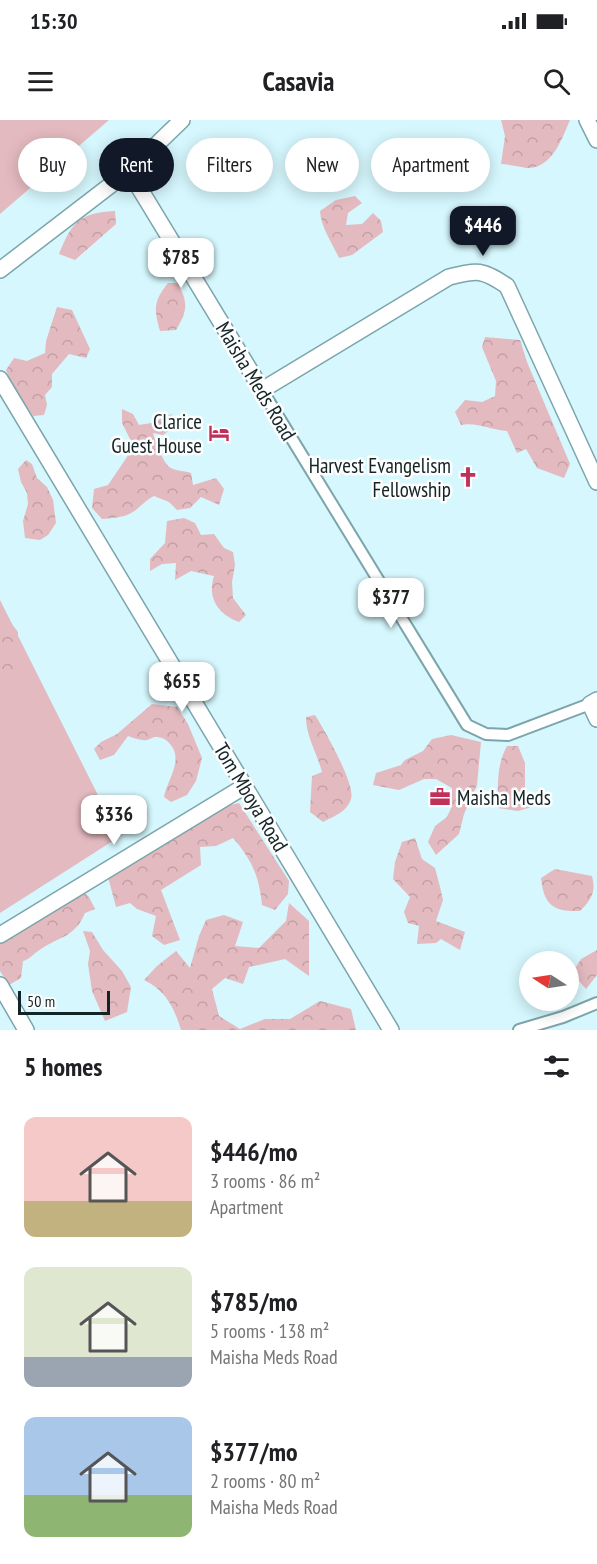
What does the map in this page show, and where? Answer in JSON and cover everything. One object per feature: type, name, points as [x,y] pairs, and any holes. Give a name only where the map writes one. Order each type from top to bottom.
[{"type":"street","points":[[163,138],[182,120]]},
{"type":"street","points":[[587,120],[597,140]]},
{"type":"street","points":[[0,270],[102,192]]},
{"type":"street","name":"Maisha Meds Road","points":[[142,192],[467,725],[486,734],[508,735],[594,702]]},
{"type":"street","points":[[262,390],[449,277],[471,272],[489,274],[507,286],[597,482]]},
{"type":"street","name":"Tom Mboya Road","points":[[0,379],[392,1030]]},
{"type":"street","points":[[594,702],[597,719]]},
{"type":"street","points":[[0,935],[245,786]]},
{"type":"street","points":[[0,985],[26,1030]]},
{"type":"street","points":[[519,1030],[563,1017],[597,1003]]},
{"type":"green space","points":[[0,120],[109,120],[87,139],[18,138],[18,192],[26,192],[0,214]]},
{"type":"green space","points":[[501,120],[570,120],[556,150],[544,163],[529,168],[501,164],[505,136]]},
{"type":"green space","points":[[355,196],[362,203],[348,213],[346,225],[362,224],[373,213],[381,221],[383,232],[352,255],[339,258],[325,229],[320,211],[336,200]]},
{"type":"green space","points":[[115,211],[116,224],[75,260],[59,254],[68,234],[78,221],[93,214]]},
{"type":"green space","points":[[168,283],[178,283],[184,296],[185,312],[176,330],[160,331],[156,306]]},
{"type":"green space","points":[[57,307],[72,310],[90,349],[86,358],[69,354],[52,374],[52,387],[45,395],[47,405],[44,415],[33,416],[14,389],[6,370],[14,358],[27,361],[45,353],[46,341]]},
{"type":"green space","points":[[485,337],[520,340],[570,464],[564,478],[537,468],[526,449],[517,453],[507,431],[461,425],[455,412],[465,400],[482,402],[495,396],[496,381],[482,347]]},
{"type":"green space","points":[[122,409],[133,414],[139,425],[151,423],[172,414],[175,426],[163,435],[153,433],[163,458],[171,468],[191,473],[193,485],[216,478],[224,489],[219,505],[201,497],[190,508],[177,510],[169,502],[154,496],[128,515],[102,519],[92,508],[94,489],[108,485],[127,457],[132,443],[122,423]]},
{"type":"green space","points":[[26,460],[32,464],[37,478],[47,487],[53,500],[56,523],[48,535],[40,540],[25,538],[23,521],[28,504],[27,493],[18,469]]},
{"type":"green space","points":[[184,518],[195,523],[201,535],[214,534],[224,548],[233,552],[235,565],[232,582],[233,598],[246,615],[239,622],[225,615],[216,604],[212,591],[214,576],[191,571],[175,580],[176,563],[162,564],[150,571],[150,559],[165,543],[167,521]]},
{"type":"green space","points":[[0,600],[119,837],[0,913]]},
{"type":"green space","points":[[11,623],[18,632],[15,668],[8,680],[0,670],[0,625]]},
{"type":"green space","points":[[152,704],[177,707],[188,724],[202,758],[196,781],[187,795],[171,802],[164,797],[174,770],[175,756],[174,749],[166,740],[153,737],[142,740],[128,736],[114,755],[100,760],[94,749],[101,742],[117,734]]},
{"type":"green space","points":[[315,715],[338,757],[351,792],[351,799],[346,807],[323,822],[310,812],[312,776],[322,772],[306,724],[306,717]]},
{"type":"green space","points":[[451,735],[481,742],[477,785],[464,814],[459,834],[436,855],[428,842],[435,826],[447,817],[452,806],[452,788],[436,779],[424,779],[399,790],[373,785],[376,773],[401,765],[405,760],[423,751],[432,739]]},
{"type":"green space","points":[[507,746],[518,746],[525,763],[525,787],[532,807],[518,811],[498,808],[499,769]]},
{"type":"green space","points":[[239,803],[289,881],[288,894],[275,910],[262,905],[259,885],[253,869],[233,838],[216,846],[200,847],[201,865],[161,890],[180,940],[164,945],[152,936],[156,916],[137,909],[130,903],[116,907],[108,877],[219,808]]},
{"type":"green space","points":[[415,838],[422,859],[435,868],[440,887],[443,900],[436,921],[465,932],[460,950],[441,939],[436,943],[417,944],[419,926],[408,923],[404,912],[410,897],[393,879],[395,862],[402,842]]},
{"type":"green space","points":[[555,869],[592,876],[594,887],[592,895],[580,911],[563,910],[548,901],[541,878]]},
{"type":"green space","points":[[82,890],[89,897],[95,909],[85,913],[71,932],[23,961],[21,978],[9,985],[0,971],[0,940]]},
{"type":"green space","points":[[289,903],[309,921],[309,976],[285,959],[249,967],[243,984],[225,978],[212,989],[219,1016],[240,1029],[265,1019],[290,1019],[320,1001],[351,1009],[356,1030],[181,1030],[168,1000],[152,984],[144,980],[176,951],[190,968],[206,920],[224,915],[243,922],[235,946],[259,948],[286,921]]},
{"type":"green space","points":[[83,931],[92,932],[103,950],[122,971],[131,987],[127,1012],[105,1021],[92,991],[88,964],[90,951]]},
{"type":"green space","points":[[597,950],[597,975],[586,989],[579,981],[581,959]]},
{"type":"place","name":"Clarice Guest House","points":[[219,433]]},
{"type":"place","name":"Harvest Evangelism Fellowship","points":[[468,477]]},
{"type":"place","name":"Maisha Meds","points":[[440,797]]}]
